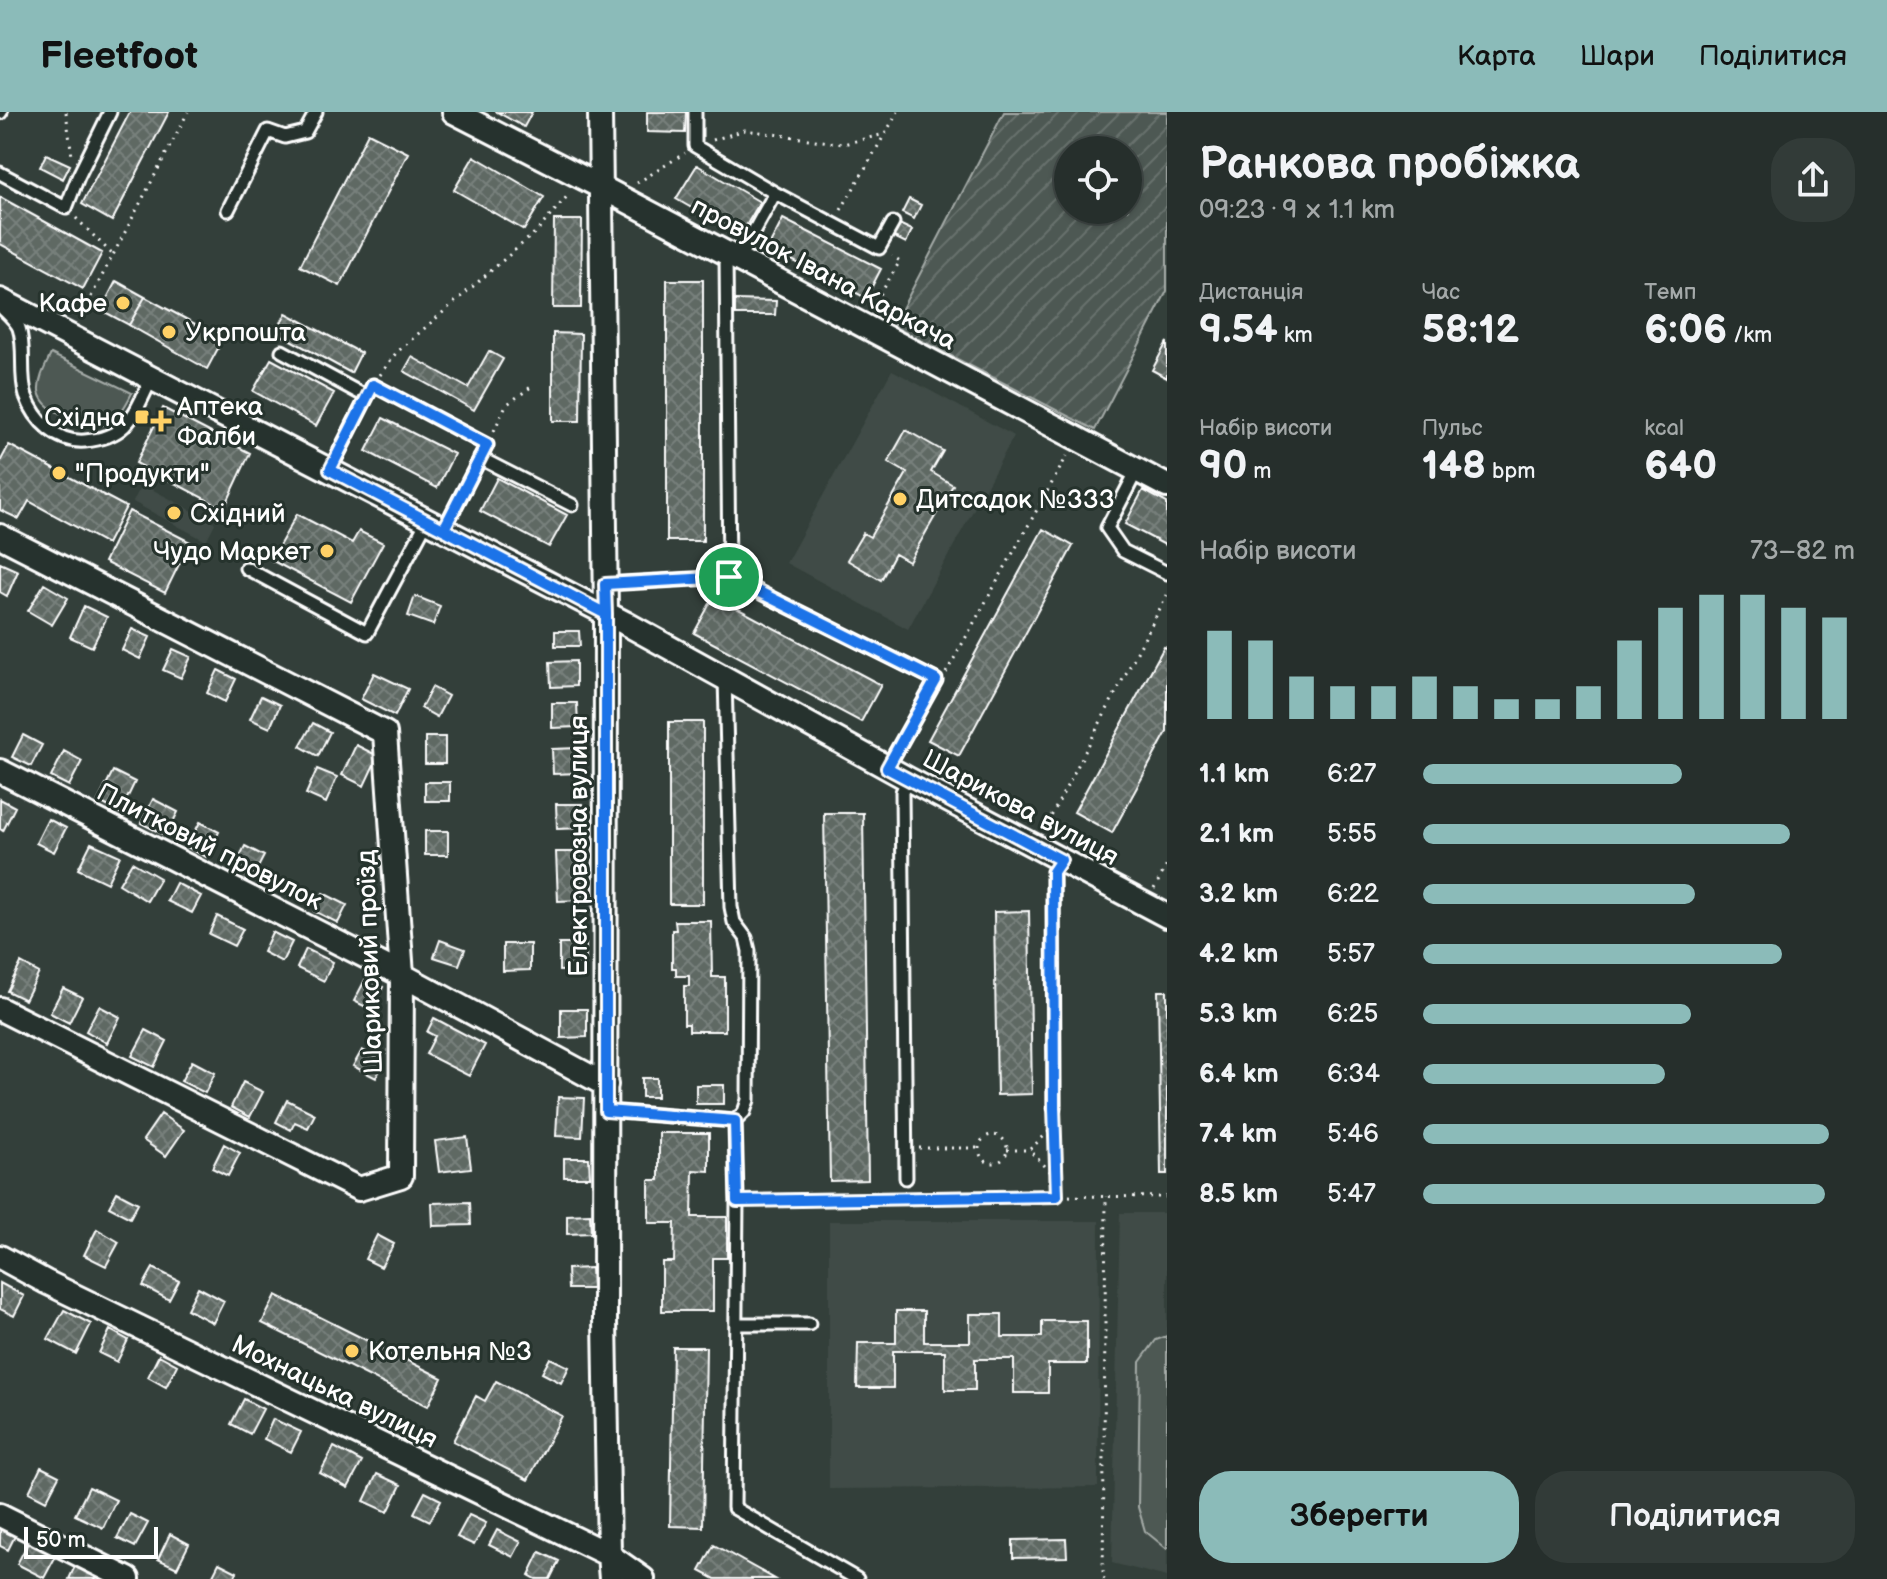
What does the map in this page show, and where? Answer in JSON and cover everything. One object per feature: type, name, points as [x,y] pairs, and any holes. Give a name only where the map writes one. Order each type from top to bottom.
[{"type":"street","name":"Електровозна вулиця","points":[[600,112],[606,614],[605,1320],[611,1579]]},
{"type":"street","name":"провулок Івана Каркача","points":[[466,115],[1167,486]]},
{"type":"street","name":"Шарикова вулиця","points":[[0,300],[606,614],[887,768],[1167,916]]},
{"type":"street","name":"Шариковий проїзд","points":[[0,536],[385,733],[402,975],[401,1176],[359,1189],[0,1009]]},
{"type":"street","name":"Плитковий провулок","points":[[0,771],[402,975],[606,1085]]},
{"type":"street","name":"Мохнацька вулиця","points":[[0,1257],[609,1555],[643,1579]]},
{"type":"street","points":[[0,1515],[128,1579]]},
{"type":"lane","points":[[0,173],[66,208],[110,112]]},
{"type":"lane","points":[[228,210],[268,131],[285,137],[305,132],[316,112]]},
{"type":"lane","points":[[695,112],[695,146],[775,193],[879,248],[893,223]]},
{"type":"lane","points":[[729,577],[732,257],[775,193]]},
{"type":"lane","points":[[0,306],[18,324],[26,395],[44,425],[58,437],[80,441],[102,439],[125,427],[137,412],[152,378]]},
{"type":"lane","points":[[282,351],[367,397]]},
{"type":"lane","points":[[246,568],[367,633],[487,445],[373,385],[330,470]]},
{"type":"lane","points":[[480,458],[572,505]]},
{"type":"lane","points":[[1137,470],[1107,528],[1123,551],[1167,573]]},
{"type":"lane","points":[[605,584],[729,577],[936,680],[887,768]]},
{"type":"lane","points":[[725,678],[731,907],[734,922],[746,938],[749,951],[748,1100],[744,1112],[735,1121],[737,1324],[734,1508],[857,1579]]},
{"type":"lane","points":[[906,1178],[902,792],[908,779]]},
{"type":"lane","points":[[1054,1107],[1053,872],[1061,860]]},
{"type":"lane","points":[[606,1111],[735,1121]]},
{"type":"lane","points":[[737,1324],[809,1324]]},
{"type":"path","points":[[71,336],[188,112]]},
{"type":"path","points":[[833,224],[898,112]]},
{"type":"path","points":[[373,385],[396,353],[538,230],[600,187],[695,146],[745,130],[843,144],[885,134]]},
{"type":"path","points":[[862,326],[900,261],[879,248]]},
{"type":"path","points":[[487,445],[506,405],[531,387]]},
{"type":"path","points":[[943,680],[1076,438]]},
{"type":"path","points":[[1040,837],[1167,595]]},
{"type":"path","points":[[1151,896],[1167,865]]},
{"type":"path","points":[[1054,1107],[1057,1196]]},
{"type":"path","points":[[1007,1150],[1029,1150],[1055,1126]]},
{"type":"path","points":[[991,1135],[1003,1140],[1007,1150],[1004,1157],[993,1163],[984,1160],[979,1148],[983,1140],[991,1135]]},
{"type":"path","points":[[906,1148],[979,1148]]},
{"type":"path","points":[[1029,1150],[1056,1177]]},
{"type":"path","points":[[1105,1579],[1106,1196]]},
{"type":"path","points":[[737,1201],[1167,1197]]},
{"type":"shaded area","points":[[1004,112],[1167,112],[1167,291],[1095,430],[893,326]]},
{"type":"shaded area","points":[[51,354],[132,393],[113,420],[103,425],[91,425],[60,413],[44,402],[39,386]]},
{"type":"shaded area","name":"Дитсадок №333","points":[[892,370],[1014,436],[908,629],[786,563]]},
{"type":"shaded area","name":"Східний","points":[[142,484],[215,523],[206,541],[133,502]]},
{"type":"shaded area","points":[[1120,1213],[1167,1213],[1167,1577],[1112,1563]]},
{"type":"shaded area","points":[[829,1221],[1099,1221],[1098,1487],[829,1489]]},
{"type":"shaded area","points":[[1167,1336],[1167,1549],[1145,1531],[1138,1507],[1140,1362],[1156,1340]]},
{"type":"building","points":[[130,112],[169,112],[112,221],[82,204]]},
{"type":"building","points":[[497,112],[532,112],[524,127]]},
{"type":"building","points":[[647,112],[686,112],[685,133],[647,132]]},
{"type":"building","points":[[368,133],[408,153],[340,286],[300,266]]},
{"type":"building","points":[[46,154],[70,165],[63,179],[40,167]]},
{"type":"building","points":[[474,156],[544,197],[524,230],[454,190]]},
{"type":"building","points":[[697,165],[760,202],[740,236],[676,199]]},
{"type":"building","points":[[0,197],[102,253],[83,289],[0,244]]},
{"type":"building","points":[[909,199],[921,205],[914,219],[902,213]]},
{"type":"building","points":[[783,219],[881,269],[866,298],[768,248]]},
{"type":"building","points":[[554,220],[582,220],[581,308],[553,308]]},
{"type":"building","points":[[899,224],[912,230],[906,243],[892,236]]},
{"type":"building","points":[[667,280],[703,280],[703,541],[667,541]]},
{"type":"building","name":"Кафе","points":[[116,281],[145,297],[129,325],[101,310]]},
{"type":"building","points":[[145,297],[223,339],[207,369],[129,325]]},
{"type":"building","points":[[735,300],[776,301],[775,315],[735,315]]},
{"type":"building","points":[[286,313],[361,353],[351,373],[276,332]]},
{"type":"building","points":[[553,333],[581,334],[580,421],[553,421]]},
{"type":"building","points":[[1167,342],[1167,378],[1152,370]]},
{"type":"building","points":[[489,351],[503,359],[474,410],[404,371],[412,357],[468,388]]},
{"type":"building","points":[[271,359],[334,393],[316,426],[253,391]]},
{"type":"building","points":[[163,408],[250,453],[224,509],[136,463]]},
{"type":"building","points":[[383,418],[454,454],[437,488],[366,451]]},
{"type":"building","points":[[906,430],[943,451],[931,472],[953,485],[909,562],[895,554],[881,580],[847,560],[863,533],[870,537],[907,473],[888,462]]},
{"type":"building","points":[[9,445],[126,507],[107,544],[29,501],[19,519],[0,510],[0,462]]},
{"type":"building","points":[[497,478],[567,515],[549,547],[480,511]]},
{"type":"building","points":[[1143,490],[1167,503],[1167,546],[1125,524]]},
{"type":"building","points":[[129,511],[190,542],[165,593],[104,562]]},
{"type":"building","name":"Чудо Маркет","points":[[297,514],[352,543],[359,531],[383,543],[351,602],[271,560]]},
{"type":"building","points":[[1043,529],[1073,546],[959,756],[928,740]]},
{"type":"building","points":[[0,563],[18,571],[7,596],[0,592]]},
{"type":"building","points":[[44,584],[68,598],[52,625],[28,611]]},
{"type":"building","points":[[415,596],[440,606],[433,625],[408,616]]},
{"type":"building","points":[[714,596],[881,685],[861,722],[694,633]]},
{"type":"building","points":[[84,606],[107,617],[92,647],[70,637]]},
{"type":"building","points":[[132,629],[150,637],[140,659],[122,650]]},
{"type":"building","points":[[555,631],[579,631],[580,646],[555,646]]},
{"type":"building","points":[[1164,647],[1167,648],[1167,732],[1112,833],[1074,812]]},
{"type":"building","points":[[173,649],[191,657],[181,678],[163,670]]},
{"type":"building","points":[[576,661],[576,686],[551,687],[550,662]]},
{"type":"building","points":[[218,670],[236,679],[225,702],[207,693]]},
{"type":"building","points":[[374,673],[408,689],[395,716],[361,699]]},
{"type":"building","points":[[432,687],[448,696],[437,717],[421,708]]},
{"type":"building","points":[[261,696],[280,705],[270,728],[250,719]]},
{"type":"building","points":[[552,703],[577,703],[578,727],[552,728]]},
{"type":"building","points":[[669,722],[703,722],[703,904],[669,904]]},
{"type":"building","points":[[313,723],[330,732],[318,756],[300,746]]},
{"type":"building","points":[[23,735],[42,745],[31,766],[12,757]]},
{"type":"building","points":[[425,737],[445,737],[445,764],[425,764]]},
{"type":"building","points":[[356,745],[378,756],[364,786],[342,775]]},
{"type":"building","points":[[578,748],[579,773],[553,774],[552,749]]},
{"type":"building","points":[[64,751],[82,761],[69,786],[51,777]]},
{"type":"building","points":[[317,769],[337,777],[326,803],[306,794]]},
{"type":"building","points":[[113,771],[135,782],[120,813],[98,801]]},
{"type":"building","points":[[425,782],[450,782],[450,801],[425,801]]},
{"type":"building","points":[[0,799],[15,807],[3,831],[0,829]]},
{"type":"building","points":[[153,799],[178,812],[166,836],[141,823]]},
{"type":"building","points":[[556,804],[582,804],[583,828],[557,829]]},
{"type":"building","points":[[824,813],[863,813],[868,1180],[830,1181]]},
{"type":"building","points":[[48,819],[66,828],[54,852],[36,843]]},
{"type":"building","points":[[200,822],[219,832],[206,857],[187,847]]},
{"type":"building","points":[[425,831],[448,831],[448,855],[425,855]]},
{"type":"building","points":[[91,843],[120,856],[107,883],[78,869]]},
{"type":"building","points":[[245,846],[264,856],[252,879],[233,870]]},
{"type":"building","points":[[556,852],[580,852],[582,900],[558,901]]},
{"type":"building","points":[[132,862],[160,878],[147,901],[119,884]]},
{"type":"building","points":[[176,883],[201,896],[192,913],[167,901]]},
{"type":"building","points":[[323,893],[347,905],[338,923],[314,911]]},
{"type":"building","points":[[1029,911],[1032,1094],[997,1095],[994,912]]},
{"type":"building","points":[[217,916],[243,929],[234,946],[209,934]]},
{"type":"building","points":[[675,921],[711,921],[712,977],[725,977],[725,1031],[689,1031],[689,1024],[684,1024],[684,986],[689,986],[689,976],[676,976],[676,968],[672,968],[672,930],[676,930]]},
{"type":"building","points":[[272,932],[292,942],[282,962],[263,952]]},
{"type":"building","points":[[440,940],[465,949],[459,965],[434,957]]},
{"type":"building","points":[[503,944],[530,944],[530,970],[503,971]]},
{"type":"building","points":[[559,944],[586,944],[586,970],[559,971]]},
{"type":"building","points":[[306,949],[333,962],[324,981],[297,968]]},
{"type":"building","points":[[21,963],[39,973],[25,1000],[7,991]]},
{"type":"building","points":[[366,978],[383,987],[372,1010],[354,1001]]},
{"type":"building","points":[[63,988],[82,997],[69,1023],[50,1013]]},
{"type":"building","points":[[1158,991],[1167,991],[1167,1174],[1161,1174]]},
{"type":"building","points":[[99,1006],[120,1017],[107,1043],[86,1031]]},
{"type":"building","points":[[561,1009],[587,1009],[587,1037],[561,1038]]},
{"type":"building","points":[[434,1018],[485,1045],[469,1076],[426,1054],[435,1036],[427,1032]]},
{"type":"building","points":[[146,1030],[167,1041],[154,1067],[132,1056]]},
{"type":"building","points":[[362,1050],[384,1062],[376,1078],[353,1066]]},
{"type":"building","points":[[192,1061],[215,1073],[205,1093],[181,1081]]},
{"type":"building","points":[[642,1078],[657,1078],[657,1097],[642,1097]]},
{"type":"building","points":[[243,1082],[263,1092],[250,1117],[231,1107]]},
{"type":"building","points":[[696,1085],[724,1085],[724,1104],[696,1104]]},
{"type":"building","points":[[558,1097],[584,1098],[582,1137],[556,1136]]},
{"type":"building","points":[[287,1100],[315,1114],[308,1128],[295,1122],[291,1130],[276,1122]]},
{"type":"building","points":[[161,1114],[184,1130],[166,1156],[143,1140]]},
{"type":"building","points":[[659,1133],[709,1133],[709,1171],[693,1170],[692,1217],[727,1217],[727,1258],[713,1258],[713,1311],[662,1311],[662,1262],[674,1262],[675,1223],[649,1223],[649,1180],[659,1180]]},
{"type":"building","points":[[467,1137],[471,1168],[439,1172],[435,1141]]},
{"type":"building","points":[[224,1144],[240,1153],[228,1176],[212,1168]]},
{"type":"building","points":[[564,1158],[589,1158],[590,1177],[564,1177]]},
{"type":"building","points":[[117,1192],[138,1203],[130,1218],[109,1207]]},
{"type":"building","points":[[470,1202],[471,1225],[433,1226],[432,1203]]},
{"type":"building","points":[[590,1214],[591,1233],[567,1234],[567,1215]]},
{"type":"building","points":[[97,1229],[119,1242],[106,1266],[84,1255]]},
{"type":"building","points":[[377,1235],[394,1244],[381,1267],[365,1259]]},
{"type":"building","points":[[153,1268],[179,1281],[169,1300],[143,1286]]},
{"type":"building","points":[[591,1268],[592,1289],[568,1289],[567,1269]]},
{"type":"building","points":[[0,1283],[24,1296],[14,1316],[0,1309]]},
{"type":"building","points":[[198,1287],[224,1301],[213,1323],[187,1309]]},
{"type":"building","name":"Котельня №3","points":[[276,1295],[442,1378],[428,1406],[262,1323]]},
{"type":"building","points":[[64,1310],[91,1324],[76,1354],[48,1339]]},
{"type":"building","points":[[896,1311],[924,1311],[924,1342],[970,1342],[970,1314],[1002,1314],[1002,1337],[1042,1337],[1042,1321],[1087,1321],[1087,1364],[1048,1364],[1048,1393],[1014,1393],[1014,1359],[975,1359],[975,1390],[945,1390],[945,1351],[893,1351],[893,1388],[857,1388],[858,1343],[896,1343]]},
{"type":"building","points":[[110,1330],[128,1340],[117,1362],[99,1353]]},
{"type":"building","points":[[673,1347],[706,1347],[703,1527],[670,1526]]},
{"type":"building","points":[[159,1355],[177,1365],[166,1387],[148,1377]]},
{"type":"building","points":[[550,1358],[569,1367],[561,1383],[542,1373]]},
{"type":"building","points":[[496,1381],[562,1416],[528,1480],[453,1441],[476,1396],[485,1401]]},
{"type":"building","points":[[244,1399],[263,1409],[250,1434],[231,1424]]},
{"type":"building","points":[[273,1419],[301,1432],[291,1452],[264,1439]]},
{"type":"building","points":[[334,1447],[362,1462],[348,1488],[320,1473]]},
{"type":"building","points":[[41,1467],[59,1476],[46,1501],[29,1492]]},
{"type":"building","points":[[377,1474],[401,1485],[388,1512],[364,1501]]},
{"type":"building","points":[[89,1487],[116,1500],[103,1528],[75,1515]]},
{"type":"building","points":[[425,1492],[441,1500],[430,1521],[414,1513]]},
{"type":"building","points":[[130,1514],[148,1523],[135,1547],[117,1538]]},
{"type":"building","points":[[469,1515],[486,1523],[474,1545],[457,1537]]},
{"type":"building","points":[[0,1527],[18,1530],[8,1550],[0,1546]]},
{"type":"building","points":[[497,1530],[521,1542],[513,1557],[489,1545]]},
{"type":"building","points":[[170,1534],[189,1544],[177,1568],[158,1559]]},
{"type":"building","points":[[30,1539],[57,1554],[44,1578],[17,1564]]},
{"type":"building","points":[[1066,1539],[1067,1557],[1013,1558],[1013,1540]]},
{"type":"building","points":[[714,1545],[775,1579],[715,1579],[700,1571]]},
{"type":"building","points":[[540,1552],[559,1561],[550,1579],[536,1579],[529,1575]]},
{"type":"building","points":[[219,1563],[237,1572],[234,1579],[211,1579]]},
{"type":"building","points":[[76,1564],[106,1579],[69,1579]]},
{"type":"place","name":"Кафе","points":[[123,303]]},
{"type":"place","name":"Укрпошта","points":[[169,332]]},
{"type":"place","name":"Східна","points":[[142,417]]},
{"type":"place","name":"Аптека Фалби","points":[[161,421]]},
{"type":"place","name":"\"Продукти\"","points":[[59,473]]},
{"type":"place","name":"Дитсадок №333","points":[[900,499]]},
{"type":"place","name":"Східний","points":[[174,513]]},
{"type":"place","name":"Чудо Маркет","points":[[327,551]]},
{"type":"place","name":"Котельня №3","points":[[352,1351]]},
{"type":"route","points":[[729,577],[605,584],[606,614],[444,529],[330,470],[373,385],[487,445],[444,529],[525,572],[606,614],[606,1111],[735,1121],[737,1201],[1057,1196],[1053,872],[1061,860],[887,768],[936,680],[729,577]]}]
